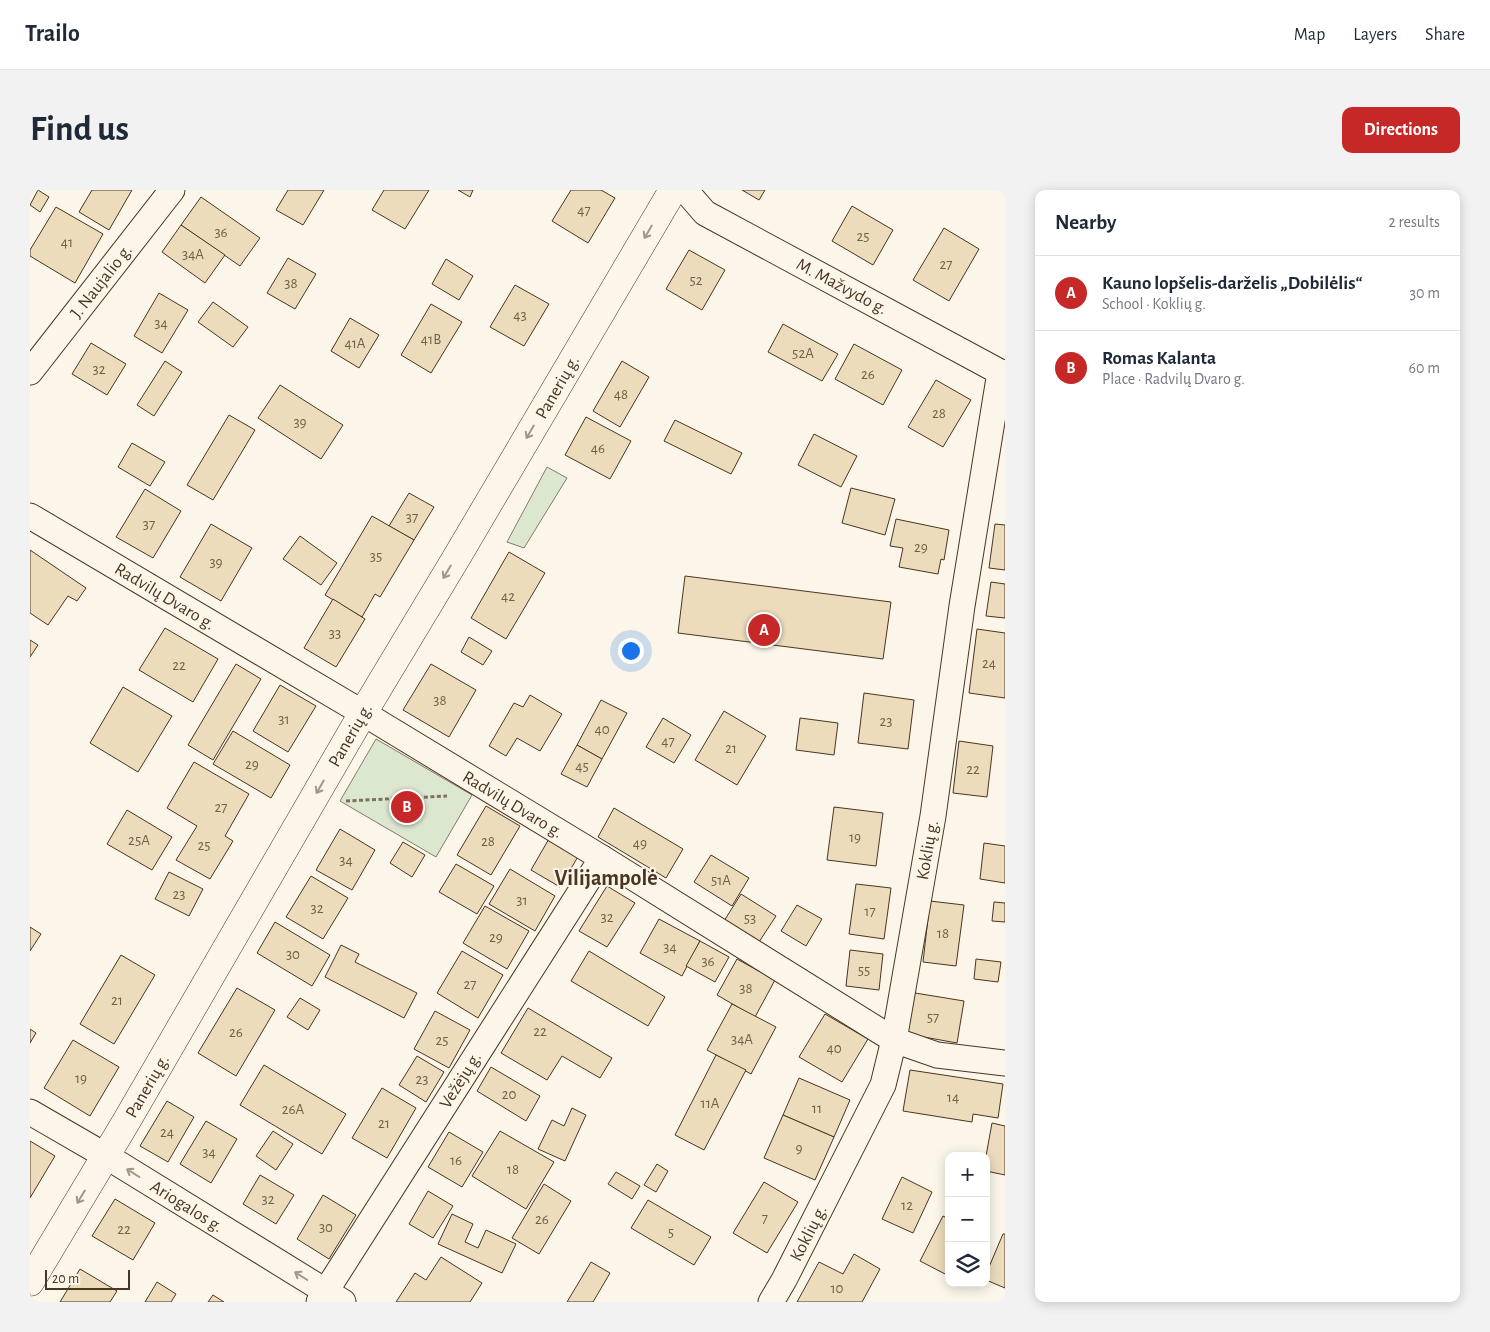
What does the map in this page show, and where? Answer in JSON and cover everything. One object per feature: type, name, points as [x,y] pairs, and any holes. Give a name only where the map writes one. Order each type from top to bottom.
[{"type":"street","name":"J. Naujalio g.","points":[[30,372],[172,190]]},
{"type":"street","name":"Panerių g.","points":[[30,1282],[106,1156],[310,804],[673,190]]},
{"type":"street","name":"M. Mažvydo g.","points":[[685,190],[706,213],[1002,372]]},
{"type":"street","name":"Koklių g.","points":[[771,1302],[883,1085],[894,1040],[933,816],[962,606],[1002,372]]},
{"type":"street","name":"Radvilų Dvaro g.","points":[[30,516],[602,858],[894,1040],[936,1055],[1005,1063]]},
{"type":"street","name":"Vežėjų g.","points":[[329,1298],[602,858]]},
{"type":"street","name":"Ariogalos g.","points":[[30,1112],[106,1156],[329,1298]]},
{"type":"path","points":[[310,804],[495,794]]},
{"type":"green space","points":[[547,467],[567,478],[524,548],[507,542]]},
{"type":"green space","points":[[376,739],[472,795],[436,857],[340,801]]},
{"type":"building","points":[[38,190],[49,197],[40,212],[30,205]]},
{"type":"building","points":[[92,190],[132,190],[109,230],[79,212]]},
{"type":"building","points":[[288,190],[324,190],[303,225],[276,210]]},
{"type":"building","points":[[384,190],[429,190],[405,229],[372,210]]},
{"type":"building","points":[[458,190],[473,190],[470,197]]},
{"type":"building","points":[[571,190],[601,190],[615,198],[588,243],[552,221]]},
{"type":"building","points":[[742,190],[765,190],[759,200]]},
{"type":"building","points":[[201,197],[260,238],[240,266],[181,225]]},
{"type":"building","points":[[852,206],[893,230],[873,265],[832,241]]},
{"type":"building","points":[[56,207],[103,234],[75,283],[30,256],[30,250]]},
{"type":"building","points":[[181,225],[225,255],[205,283],[162,252]]},
{"type":"building","points":[[944,228],[979,249],[949,301],[913,280]]},
{"type":"building","points":[[689,250],[725,270],[702,310],[666,289]]},
{"type":"building","points":[[288,258],[316,274],[295,309],[267,293]]},
{"type":"building","points":[[446,259],[473,276],[459,300],[432,284]]},
{"type":"building","points":[[515,285],[549,304],[524,346],[490,327]]},
{"type":"building","points":[[159,293],[188,310],[162,353],[134,336]]},
{"type":"building","points":[[213,302],[248,327],[233,347],[198,322]]},
{"type":"building","points":[[431,304],[462,322],[431,373],[401,355]]},
{"type":"building","points":[[350,318],[379,335],[359,368],[331,351]]},
{"type":"building","points":[[783,324],[838,354],[822,381],[768,352]]},
{"type":"building","points":[[91,343],[126,364],[107,395],[72,374]]},
{"type":"building","points":[[854,344],[902,370],[883,405],[835,379]]},
{"type":"building","points":[[165,361],[182,372],[154,416],[137,405]]},
{"type":"building","points":[[622,361],[649,377],[620,427],[593,411]]},
{"type":"building","points":[[936,380],[971,400],[943,447],[908,427]]},
{"type":"building","points":[[280,385],[343,425],[321,459],[258,418]]},
{"type":"building","points":[[229,415],[255,430],[213,500],[187,485]]},
{"type":"building","points":[[586,417],[631,441],[610,479],[565,455]]},
{"type":"building","points":[[675,420],[742,453],[731,474],[664,441]]},
{"type":"building","points":[[814,434],[857,456],[841,487],[798,465]]},
{"type":"building","points":[[132,443],[165,462],[150,486],[118,467]]},
{"type":"building","points":[[851,488],[895,499],[885,535],[842,523]]},
{"type":"building","points":[[145,489],[181,511],[153,558],[116,537]]},
{"type":"building","points":[[409,493],[434,507],[414,540],[389,526]]},
{"type":"building","points":[[372,516],[414,540],[380,597],[375,594],[362,617],[325,595]]},
{"type":"building","points":[[896,519],[949,530],[944,560],[941,559],[938,574],[899,567],[903,548],[890,546]]},
{"type":"building","points":[[211,524],[252,548],[221,601],[180,577]]},
{"type":"building","points":[[995,524],[1005,525],[1005,570],[989,568]]},
{"type":"building","points":[[300,536],[337,563],[321,585],[283,559]]},
{"type":"building","points":[[30,550],[86,588],[77,601],[68,596],[48,625],[30,613]]},
{"type":"building","points":[[509,552],[545,573],[506,639],[471,618]]},
{"type":"building","points":[[685,576],[891,602],[883,659],[678,633]]},
{"type":"building","points":[[991,582],[1005,584],[1005,618],[986,616]]},
{"type":"building","points":[[333,599],[365,619],[336,667],[304,648]]},
{"type":"building","points":[[165,628],[218,659],[193,702],[139,670]]},
{"type":"building","points":[[977,629],[1005,633],[1005,698],[969,693]]},
{"type":"building","points":[[469,637],[492,651],[483,665],[461,652]]},
{"type":"building","points":[[30,640],[38,645],[30,657]]},
{"type":"building","points":[[236,664],[261,679],[213,760],[188,745]]},
{"type":"building","points":[[431,664],[476,690],[449,737],[403,710]]},
{"type":"building","points":[[280,685],[316,706],[288,752],[253,731]]},
{"type":"building","points":[[123,687],[172,716],[138,772],[90,743]]},
{"type":"building","points":[[864,693],[914,700],[908,749],[858,743]]},
{"type":"building","points":[[530,695],[562,714],[540,751],[517,738],[506,756],[489,746],[514,703],[523,707]]},
{"type":"building","points":[[601,700],[627,713],[602,759],[577,745]]},
{"type":"building","points":[[724,711],[766,736],[737,785],[695,760]]},
{"type":"building","points":[[663,718],[691,735],[674,763],[646,747]]},
{"type":"building","points":[[800,718],[838,723],[834,755],[796,750]]},
{"type":"building","points":[[233,731],[290,765],[271,798],[213,764]]},
{"type":"building","points":[[959,741],[993,746],[987,797],[953,793]]},
{"type":"building","points":[[577,745],[602,759],[587,787],[561,774]]},
{"type":"building","points":[[194,762],[249,794],[225,836],[233,841],[210,879],[176,860],[197,826],[167,808]]},
{"type":"building","points":[[486,806],[520,826],[491,875],[457,855]]},
{"type":"building","points":[[834,807],[883,813],[876,866],[827,860]]},
{"type":"building","points":[[614,808],[683,849],[666,878],[598,837]]},
{"type":"building","points":[[127,810],[172,837],[152,870],[107,844]]},
{"type":"building","points":[[340,829],[375,850],[352,890],[316,870]]},
{"type":"building","points":[[550,837],[579,855],[560,887],[531,870]]},
{"type":"building","points":[[403,842],[425,855],[412,877],[390,863]]},
{"type":"building","points":[[984,843],[1005,846],[1005,883],[980,879]]},
{"type":"building","points":[[711,855],[749,878],[732,906],[694,882]]},
{"type":"building","points":[[456,864],[494,886],[477,914],[439,892]]},
{"type":"building","points":[[510,869],[555,896],[535,931],[489,904]]},
{"type":"building","points":[[169,872],[203,889],[189,916],[155,899]]},
{"type":"building","points":[[311,876],[348,898],[323,939],[286,917]]},
{"type":"building","points":[[856,884],[891,888],[884,939],[849,934]]},
{"type":"building","points":[[607,886],[635,903],[607,947],[579,931]]},
{"type":"building","points":[[741,894],[776,916],[759,942],[724,921]]},
{"type":"building","points":[[930,901],[964,905],[956,966],[923,962]]},
{"type":"building","points":[[994,902],[1005,903],[1005,922],[992,921]]},
{"type":"building","points":[[797,905],[822,919],[806,946],[781,931]]},
{"type":"building","points":[[485,906],[529,931],[507,969],[463,943]]},
{"type":"building","points":[[659,919],[700,941],[682,976],[640,953]]},
{"type":"building","points":[[275,922],[330,955],[312,986],[257,953]]},
{"type":"building","points":[[30,927],[41,934],[30,951]]},
{"type":"building","points":[[700,941],[729,957],[715,982],[686,966]]},
{"type":"building","points":[[341,945],[359,954],[355,962],[417,993],[404,1018],[325,977]]},
{"type":"building","points":[[850,950],[883,954],[879,990],[846,986]]},
{"type":"building","points":[[462,951],[503,975],[478,1018],[437,993]]},
{"type":"building","points":[[589,951],[665,997],[648,1026],[571,981]]},
{"type":"building","points":[[121,955],[155,975],[114,1044],[80,1024]]},
{"type":"building","points":[[737,959],[775,980],[755,1017],[717,995]]},
{"type":"building","points":[[976,959],[1001,962],[998,982],[974,979]]},
{"type":"building","points":[[237,988],[275,1010],[236,1076],[198,1053]]},
{"type":"building","points":[[909,992],[964,1001],[957,1043],[902,1033]]},
{"type":"building","points":[[300,998],[320,1010],[308,1030],[287,1017]]},
{"type":"building","points":[[732,1004],[776,1027],[751,1074],[707,1050]]},
{"type":"building","points":[[528,1008],[612,1058],[600,1078],[562,1056],[547,1080],[501,1053]]},
{"type":"building","points":[[435,1011],[470,1030],[449,1068],[414,1049]]},
{"type":"building","points":[[825,1014],[868,1039],[842,1082],[799,1057]]},
{"type":"building","points":[[30,1029],[36,1033],[30,1043]]},
{"type":"building","points":[[73,1040],[119,1067],[90,1116],[44,1088]]},
{"type":"building","points":[[716,1055],[746,1070],[704,1150],[675,1135]]},
{"type":"building","points":[[417,1056],[444,1072],[426,1102],[399,1085]]},
{"type":"building","points":[[264,1065],[346,1114],[322,1154],[240,1105]]},
{"type":"building","points":[[491,1067],[540,1096],[526,1121],[477,1091]]},
{"type":"building","points":[[910,1070],[1003,1084],[998,1118],[973,1114],[972,1122],[903,1111]]},
{"type":"building","points":[[799,1078],[850,1100],[834,1137],[783,1115]]},
{"type":"building","points":[[382,1088],[416,1108],[387,1158],[352,1138]]},
{"type":"building","points":[[167,1101],[194,1117],[168,1162],[140,1146]]},
{"type":"building","points":[[572,1108],[586,1115],[565,1161],[538,1149],[552,1120],[564,1126]]},
{"type":"building","points":[[783,1115],[834,1137],[815,1180],[764,1158]]},
{"type":"building","points":[[206,1121],[237,1139],[211,1183],[180,1164]]},
{"type":"building","points":[[992,1123],[1005,1126],[1005,1175],[990,1172],[990,1152],[987,1152]]},
{"type":"building","points":[[273,1131],[293,1144],[276,1170],[256,1156]]},
{"type":"building","points":[[500,1131],[554,1162],[526,1209],[472,1176]]},
{"type":"building","points":[[449,1132],[483,1152],[462,1187],[428,1167]]},
{"type":"building","points":[[30,1141],[55,1156],[30,1198]]},
{"type":"building","points":[[657,1164],[668,1171],[656,1192],[644,1185]]},
{"type":"building","points":[[616,1172],[640,1186],[632,1199],[608,1184]]},
{"type":"building","points":[[260,1175],[294,1195],[276,1224],[243,1204]]},
{"type":"building","points":[[902,1177],[932,1192],[913,1233],[882,1219]]},
{"type":"building","points":[[764,1182],[798,1202],[767,1253],[733,1233]]},
{"type":"building","points":[[544,1184],[571,1201],[539,1254],[512,1238]]},
{"type":"building","points":[[428,1191],[453,1206],[433,1238],[409,1224]]},
{"type":"building","points":[[323,1195],[356,1215],[329,1259],[297,1239]]},
{"type":"building","points":[[115,1199],[155,1223],[133,1260],[92,1236]]},
{"type":"building","points":[[648,1200],[711,1237],[694,1265],[631,1228]]},
{"type":"building","points":[[452,1214],[473,1224],[465,1242],[478,1248],[486,1230],[516,1244],[502,1273],[438,1244]]},
{"type":"building","points":[[943,1216],[945,1217],[945,1274],[920,1261]]},
{"type":"building","points":[[1003,1234],[1005,1234],[1005,1288],[990,1282],[990,1265]]},
{"type":"building","points":[[854,1254],[880,1269],[862,1302],[797,1302],[819,1262],[843,1274]]},
{"type":"building","points":[[441,1257],[482,1283],[470,1302],[396,1302],[415,1273],[426,1280]]},
{"type":"building","points":[[591,1262],[610,1273],[593,1302],[567,1302]]},
{"type":"building","points":[[80,1269],[117,1291],[110,1302],[60,1302]]},
{"type":"building","points":[[157,1282],[176,1294],[171,1302],[145,1302]]},
{"type":"building","points":[[213,1295],[224,1302],[208,1302]]},
{"type":"place","name":"Kauno lopšelis-darželis „Dobilėlis“","points":[[764,630]]},
{"type":"place","name":"Romas Kalanta","points":[[407,807]]},
{"type":"district","name":"Vilijampolė","points":[[606,877]]}]
